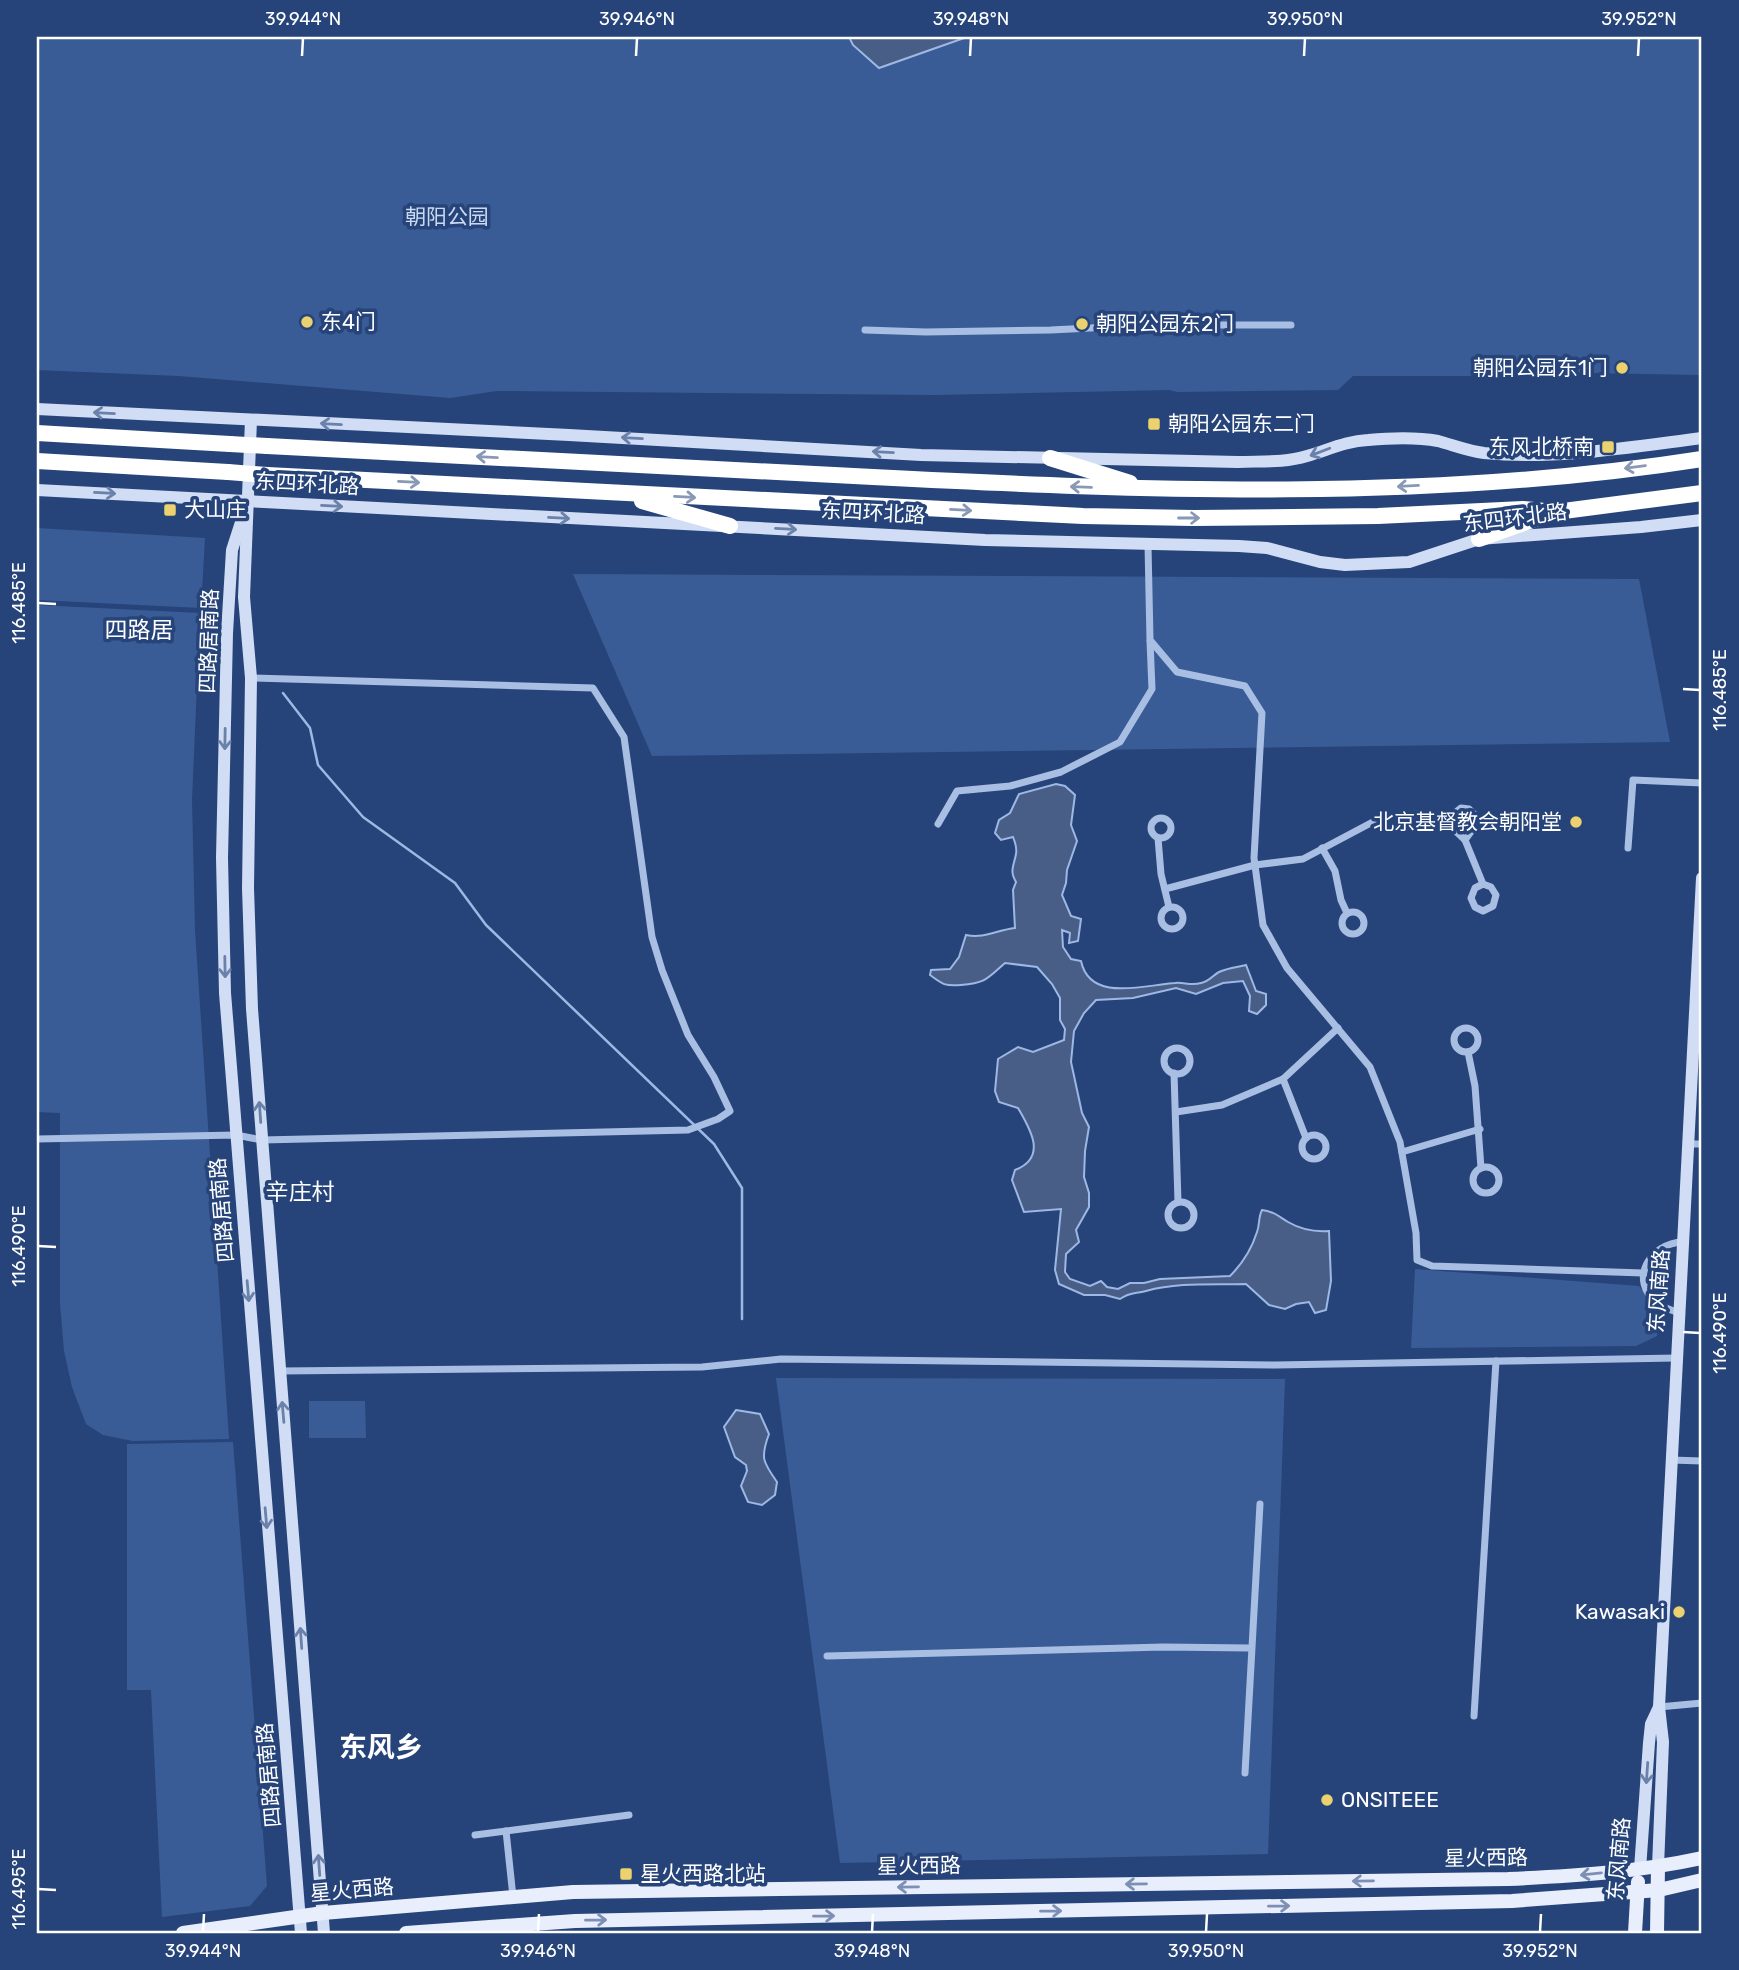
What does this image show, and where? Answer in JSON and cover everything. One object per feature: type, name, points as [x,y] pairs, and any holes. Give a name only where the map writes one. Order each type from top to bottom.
[{"type":"highway","name":"东四环北路","points":[[37,433],[1149,489],[1420,486],[1539,479],[1702,459]]},
{"type":"highway","points":[[1050,458],[1149,489]]},
{"type":"highway","name":"东四环北路","points":[[37,461],[1083,516],[1378,516],[1523,509],[1556,512],[1702,493]]},
{"type":"highway","points":[[616,493],[730,526]]},
{"type":"highway","points":[[1479,539],[1556,512]]},
{"type":"main road","name":"星火西路","points":[[183,1933],[323,1913],[573,1892],[1508,1879],[1640,1869],[1702,1858]]},
{"type":"main road","name":"东风南路","points":[[1657,1933],[1658,1867]]},
{"type":"main road","name":"东风南路","points":[[1635,1933],[1640,1869]]},
{"type":"main road","name":"星火西路","points":[[406,1933],[575,1921],[1512,1901],[1659,1890],[1702,1880]]},
{"type":"street","points":[[864,330],[926,332],[1149,325],[1291,325]]},
{"type":"street","points":[[37,409],[583,435],[922,455],[1050,458],[1284,461],[1306,457],[1338,445],[1367,440],[1405,439],[1437,441],[1486,453],[1535,455],[1702,438]]},
{"type":"street","points":[[251,420],[244,597],[251,678],[248,888],[252,1009],[324,1933]]},
{"type":"street","name":"东四环北路","points":[[37,490],[985,540],[1267,548],[1320,562],[1345,565],[1409,562],[1479,539],[1702,520]]},
{"type":"street","name":"四路居南路","points":[[247,502],[232,550],[227,633],[222,858],[225,993],[301,1933]]},
{"type":"street","points":[[938,824],[957,791],[1010,786],[1061,772],[1120,742],[1152,689],[1148,544]]},
{"type":"street","points":[[1150,640],[1177,672],[1245,685],[1262,713],[1255,865],[1263,925],[1287,968],[1370,1067],[1400,1142],[1416,1233],[1417,1260],[1432,1266],[1643,1273]]},
{"type":"street","points":[[37,1139],[236,1135],[262,1140],[688,1130],[718,1119],[730,1111],[715,1077],[688,1035],[662,970],[652,937],[624,737],[593,688],[251,678]]},
{"type":"street","points":[[1628,848],[1633,780],[1702,783]]},
{"type":"street","points":[[1446,821],[1461,808],[1469,809],[1477,817],[1465,840]]},
{"type":"street","points":[[1165,889],[1255,865],[1303,859],[1384,816],[1422,814],[1446,821],[1465,840],[1483,884]]},
{"type":"street","points":[[1158,838],[1170,907]]},
{"type":"street","points":[[1322,848],[1335,871],[1340,900],[1348,913]]},
{"type":"street","name":"东风南路","points":[[1658,1867],[1663,1742],[1659,1707],[1679,1312],[1696,1144],[1702,878]]},
{"type":"street","points":[[1176,1112],[1222,1105],[1283,1079],[1338,1028]]},
{"type":"street","points":[[1468,1052],[1480,1129],[1478,1155],[1481,1168]]},
{"type":"street","points":[[1174,1073],[1178,1202]]},
{"type":"street","points":[[1283,1079],[1306,1138]]},
{"type":"street","points":[[1402,1152],[1480,1129]]},
{"type":"street","points":[[1679,1312],[1661,1306],[1652,1298],[1643,1273],[1647,1262],[1661,1248],[1669,1242],[1684,1242]]},
{"type":"street","points":[[280,1371],[702,1367],[780,1359],[1276,1365],[1676,1359]]},
{"type":"street","points":[[1474,1716],[1496,1361]]},
{"type":"street","points":[[1671,1460],[1702,1461]]},
{"type":"street","points":[[1245,1773],[1260,1504]]},
{"type":"street","points":[[827,1656],[1163,1647],[1250,1648]]},
{"type":"street","points":[[1659,1707],[1702,1703]]},
{"type":"street","name":"东风南路","points":[[1640,1869],[1651,1724],[1659,1707]]},
{"type":"street","points":[[475,1835],[629,1815]]},
{"type":"street","points":[[506,1832],[513,1898]]},
{"type":"green space","name":"朝阳公园","points":[[37,37],[1702,37],[1702,375],[1536,372],[1493,376],[1353,376],[1338,390],[1169,390],[936,395],[497,391],[450,398],[179,376],[37,370]]},
{"type":"green space","points":[[37,528],[205,538],[201,608],[37,600]]},
{"type":"green space","points":[[573,574],[1639,579],[1670,742],[652,756]]},
{"type":"green space","points":[[37,605],[200,613],[192,800],[195,931],[229,1439],[133,1441],[103,1435],[86,1424],[72,1387],[64,1351],[60,1303],[60,1113],[37,1112]]},
{"type":"green space","points":[[1670,1251],[1666,1302],[1653,1291],[1651,1277],[1657,1262]]},
{"type":"green space","points":[[1415,1269],[1639,1286],[1658,1310],[1657,1336],[1636,1346],[1411,1348]]},
{"type":"green space","points":[[776,1378],[1285,1379],[1268,1854],[840,1863]]},
{"type":"green space","points":[[309,1401],[365,1401],[366,1438],[309,1438]]},
{"type":"green space","points":[[233,1442],[267,1886],[250,1906],[162,1917],[151,1690],[127,1690],[127,1444]]},
{"type":"shaded area","points":[[849,37],[967,37],[879,68],[853,45]]},
{"type":"shaded area","points":[[1056,784],[1065,786],[1075,795],[1071,825],[1077,841],[1062,895],[1071,916],[1081,919],[1078,941],[1069,943],[1070,933],[1062,930],[1063,947],[1071,959],[1081,961],[1086,974],[1107,987],[1134,988],[1175,983],[1197,984],[1222,971],[1246,965],[1256,991],[1266,994],[1266,1005],[1257,1014],[1249,1011],[1250,996],[1243,981],[1223,983],[1196,994],[1176,988],[1133,998],[1096,1000],[1084,1013],[1074,1031],[1071,1062],[1082,1113],[1089,1127],[1084,1177],[1089,1193],[1089,1207],[1076,1230],[1079,1242],[1066,1254],[1065,1272],[1070,1279],[1090,1286],[1101,1281],[1107,1287],[1118,1289],[1130,1283],[1160,1279],[1230,1276],[1252,1244],[1262,1210],[1303,1228],[1329,1231],[1331,1281],[1326,1310],[1315,1313],[1309,1302],[1285,1309],[1269,1305],[1246,1284],[1171,1286],[1130,1294],[1120,1299],[1105,1295],[1084,1295],[1059,1284],[1055,1270],[1061,1209],[1024,1212],[1012,1180],[1015,1170],[1031,1158],[1034,1150],[1031,1133],[1018,1108],[999,1102],[995,1091],[998,1059],[1018,1047],[1033,1052],[1064,1040],[1060,998],[1037,967],[1005,963],[986,979],[961,985],[944,984],[930,975],[931,970],[950,969],[959,957],[966,935],[985,935],[1015,928],[1013,890],[1016,882],[1012,871],[1016,846],[1013,837],[1001,840],[995,833],[999,820],[1010,813],[1019,794]]},
{"type":"shaded area","points":[[736,1410],[760,1414],[769,1434],[764,1460],[777,1482],[775,1495],[762,1505],[748,1502],[741,1486],[747,1471],[746,1465],[735,1457],[724,1427]]},
{"type":"waterway","points":[[283,693],[310,728],[318,765],[363,817],[455,883],[486,925],[714,1144],[742,1188],[742,1319]]},
{"type":"place","name":"东4门","points":[[307,322]]},
{"type":"place","name":"朝阳公园东2门","points":[[1082,324]]},
{"type":"place","name":"朝阳公园东1门","points":[[1622,368]]},
{"type":"place","name":"朝阳公园东二门","points":[[1154,424]]},
{"type":"place","name":"东风北桥南","points":[[1608,447]]},
{"type":"place","name":"大山庄","points":[[170,510]]},
{"type":"place","name":"北京基督教会朝阳堂","points":[[1576,822]]},
{"type":"place","name":"Kawasaki","points":[[1679,1612]]},
{"type":"place","name":"ONSITEEE","points":[[1327,1800]]},
{"type":"place","name":"星火西路北站","points":[[626,1874]]},
{"type":"district","name":"四路居","points":[[139,630]]},
{"type":"district","name":"辛庄村","points":[[300,1192]]},
{"type":"district","name":"东风乡","points":[[381,1747]]}]
